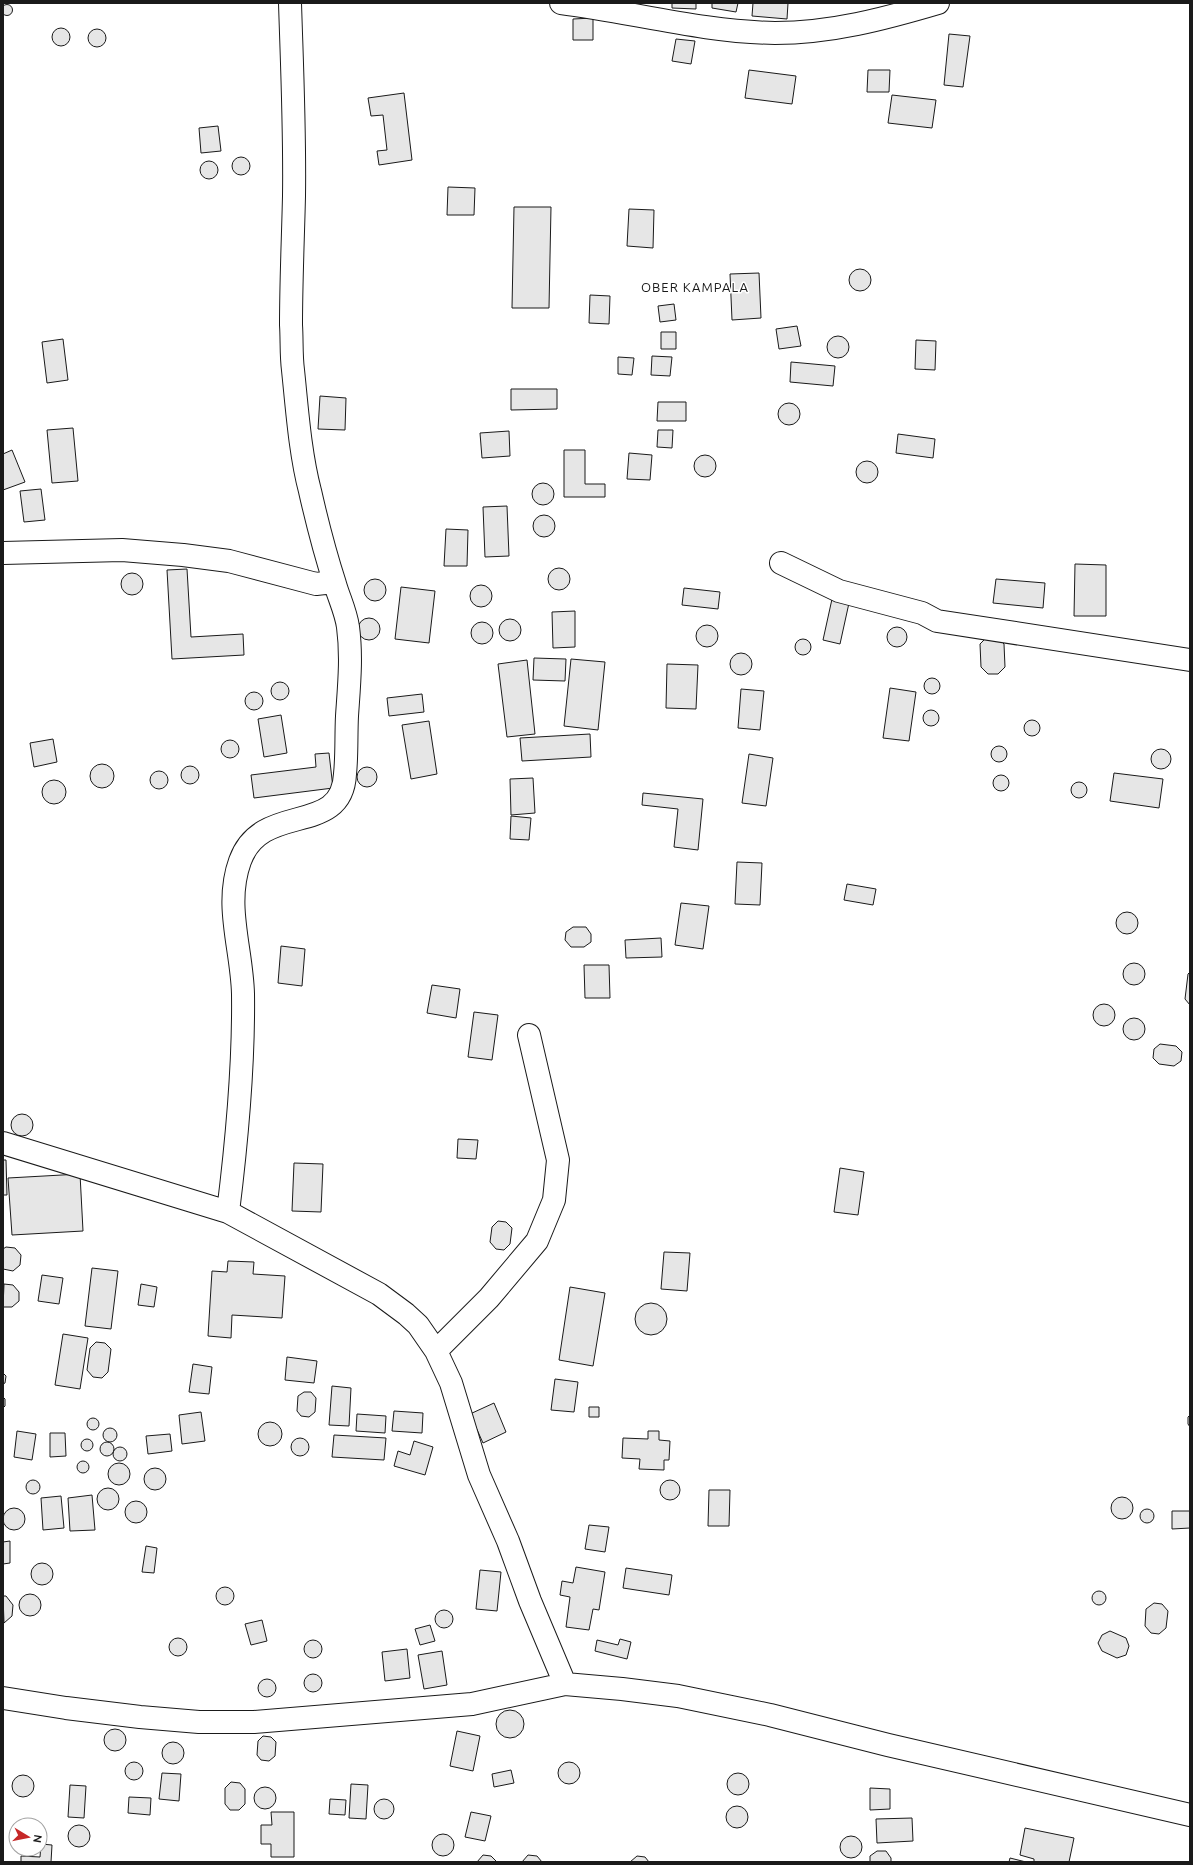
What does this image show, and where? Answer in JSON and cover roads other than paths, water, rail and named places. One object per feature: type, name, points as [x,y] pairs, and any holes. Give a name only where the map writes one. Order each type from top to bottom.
[{"type":"street","points":[[228,1212],[243,1068],[243,990],[232,905],[239,862],[252,839],[274,825],[326,811],[338,800],[343,790],[346,777],[350,652],[348,623],[334,582],[309,487],[292,365],[291,292],[294,194],[294,128],[290,3]]},
{"type":"street","points":[[561,3],[600,8],[709,27],[775,33],[844,28],[878,21],[938,3]]},
{"type":"street","points":[[3,553],[122,550],[183,555],[229,561],[316,584],[334,582]]},
{"type":"street","points":[[781,563],[839,591],[922,613],[938,621],[1190,660]]},
{"type":"street","points":[[436,1351],[489,1298],[537,1241],[554,1200],[558,1160],[529,1035]]},
{"type":"street","points":[[3,1143],[228,1212],[379,1294],[418,1325],[436,1351],[451,1384],[479,1475],[508,1541],[530,1601],[565,1684]]},
{"type":"street","points":[[3,1698],[66,1708],[140,1717],[199,1722],[254,1722],[472,1704],[565,1684],[678,1696],[770,1714],[888,1745],[1190,1815]]},
{"type":"district","name":"OBER KAMPALA","points":[[695,287]]}]
